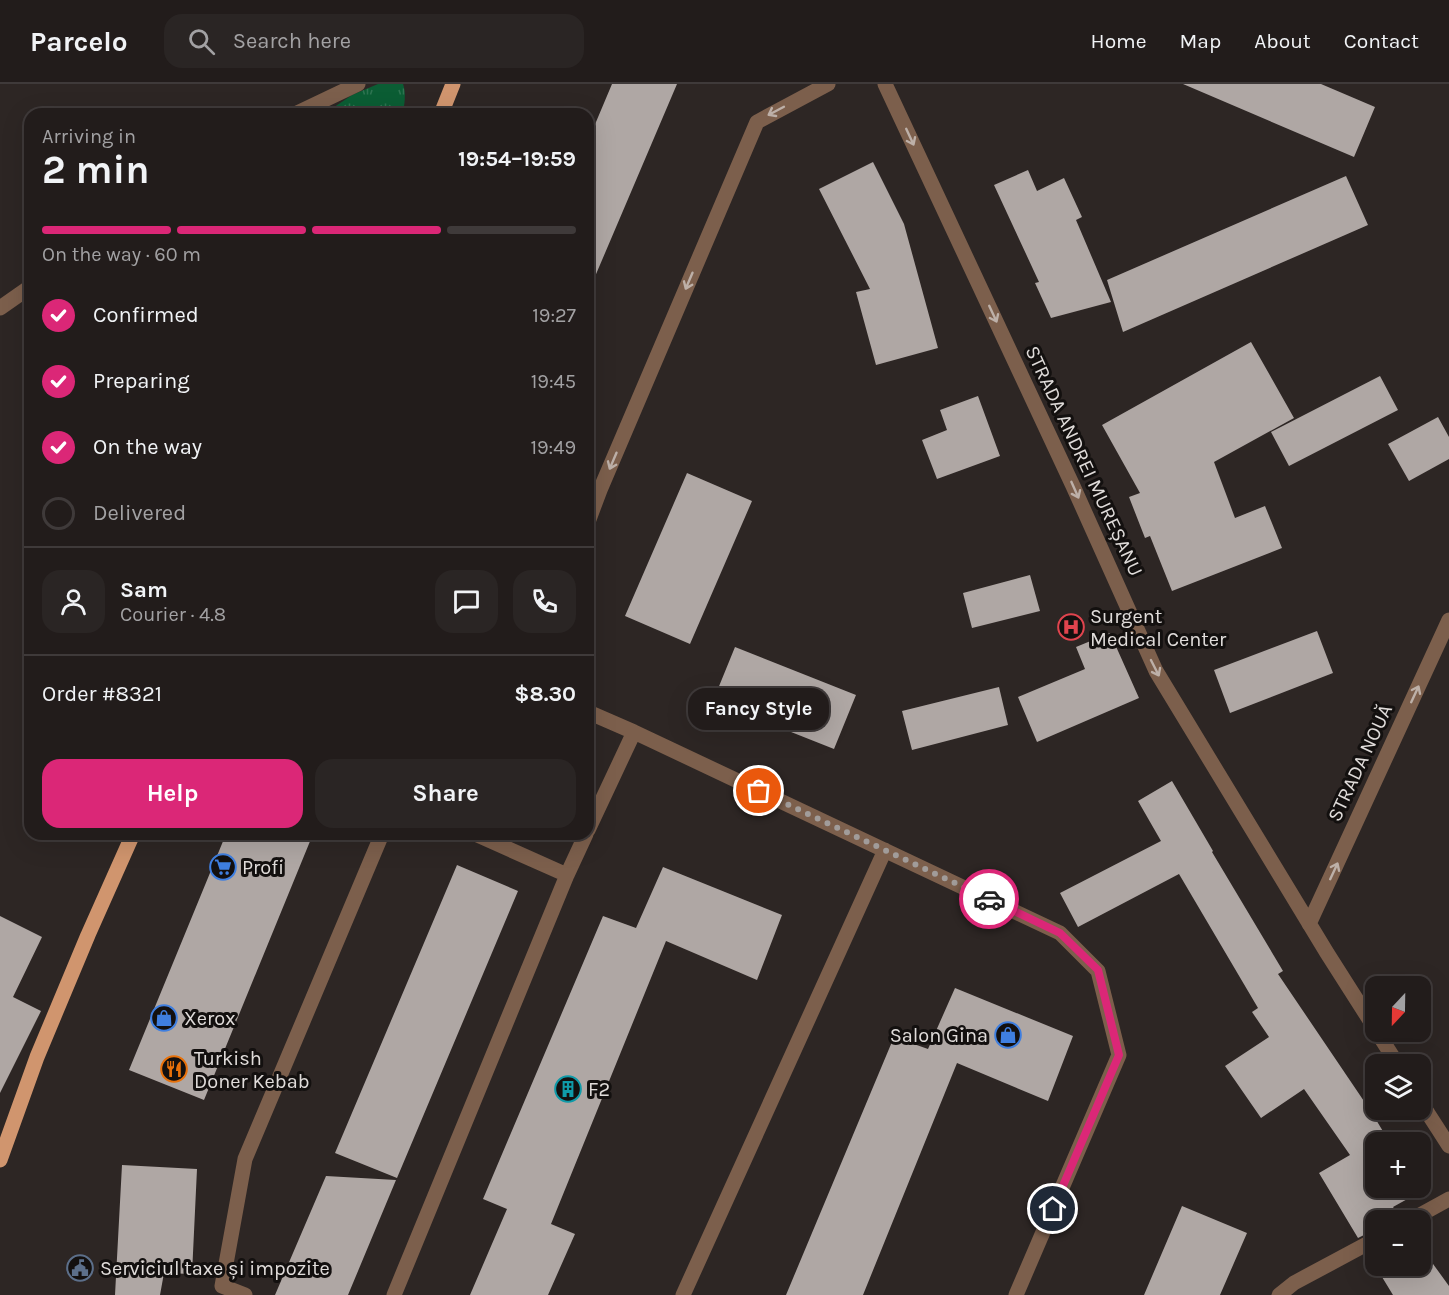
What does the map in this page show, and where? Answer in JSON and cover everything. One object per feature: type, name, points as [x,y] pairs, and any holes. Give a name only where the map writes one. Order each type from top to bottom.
[{"type":"main road","points":[[443,108],[453,84]]},
{"type":"main road","points":[[0,1160],[37,1057],[130,840]]},
{"type":"street","points":[[308,108],[358,84]]},
{"type":"street","points":[[594,507],[757,122],[828,84]]},
{"type":"street","name":"STRADA ANDREI MUREȘANU","points":[[885,84],[1073,486],[1156,671],[1365,1013]]},
{"type":"street","points":[[0,308],[24,291]]},
{"type":"street","name":"STRADA NOUĂ","points":[[1309,924],[1449,620]]},
{"type":"street","points":[[594,715],[1060,933],[1098,970],[1119,1055],[1016,1295]]},
{"type":"street","points":[[594,817],[634,732]]},
{"type":"street","points":[[245,1295],[222,1286],[245,1159],[379,840]]},
{"type":"street","points":[[488,840],[567,875]]},
{"type":"street","points":[[394,1295],[583,840]]},
{"type":"street","points":[[683,1295],[885,850]]},
{"type":"street","points":[[1431,1118],[1449,1146]]},
{"type":"street","points":[[1428,1210],[1449,1199]]},
{"type":"street","points":[[1279,1295],[1294,1283],[1365,1245]]},
{"type":"green space","points":[[378,84],[403,84],[404,107],[333,108],[352,95]]},
{"type":"building","points":[[612,84],[677,84],[594,279],[594,127]]},
{"type":"building","points":[[1183,84],[1321,84],[1375,107],[1354,157]]},
{"type":"building","points":[[873,162],[904,224],[938,348],[876,365],[856,292],[870,289],[819,189]]},
{"type":"building","points":[[1028,170],[1037,191],[1064,178],[1082,217],[1076,220],[1111,302],[1051,318],[1035,283],[1039,282],[994,185]]},
{"type":"building","points":[[1346,176],[1368,225],[1123,332],[1107,280]]},
{"type":"building","points":[[1251,342],[1294,418],[1214,462],[1235,518],[1265,506],[1282,548],[1172,591],[1150,536],[1145,538],[1129,497],[1140,493],[1102,425]]},
{"type":"building","points":[[1380,376],[1398,410],[1289,466],[1271,432]]},
{"type":"building","points":[[978,396],[1000,456],[937,479],[922,440],[947,430],[940,410]]},
{"type":"building","points":[[1438,417],[1449,437],[1449,459],[1409,481],[1388,444]]},
{"type":"building","points":[[687,473],[752,501],[690,644],[625,616]]},
{"type":"building","points":[[1030,575],[1040,611],[972,628],[963,593]]},
{"type":"building","points":[[1317,631],[1333,673],[1230,713],[1214,670]]},
{"type":"building","points":[[1110,633],[1139,698],[1037,742],[1018,697],[1085,669],[1076,647]]},
{"type":"building","points":[[735,647],[856,695],[834,749],[713,701]]},
{"type":"building","points":[[999,687],[1008,725],[912,750],[902,711]]},
{"type":"building","points":[[1172,781],[1283,971],[1278,974],[1365,1103],[1365,1120],[1376,1120],[1383,1132],[1365,1132],[1365,1198],[1409,1198],[1393,1207],[1395,1210],[1365,1210],[1365,1234],[1358,1238],[1319,1173],[1350,1155],[1304,1089],[1261,1118],[1225,1066],[1269,1037],[1252,1012],[1258,1008],[1179,874],[1078,927],[1060,893],[1161,841],[1138,801]]},
{"type":"building","points":[[224,840],[311,840],[204,1100],[129,1070]]},
{"type":"building","points":[[457,865],[518,891],[397,1178],[335,1153]]},
{"type":"building","name":"F2","points":[[663,867],[782,915],[757,980],[666,941],[551,1224],[575,1234],[548,1295],[470,1295],[507,1209],[483,1199],[603,916],[636,928]]},
{"type":"building","points":[[0,916],[42,937],[13,997],[41,1011],[0,1093]]},
{"type":"building","points":[[955,988],[1073,1036],[1048,1101],[957,1063],[863,1295],[786,1295],[894,1037],[928,1049]]},
{"type":"building","points":[[122,1165],[197,1169],[192,1274],[164,1273],[160,1295],[115,1295]]},
{"type":"building","points":[[326,1176],[396,1180],[348,1295],[275,1295]]},
{"type":"building","points":[[1182,1206],[1247,1233],[1220,1295],[1144,1295]]},
{"type":"building","points":[[1431,1261],[1449,1286],[1449,1295],[1393,1295],[1381,1276],[1431,1276]]},
{"type":"way so far","points":[[759,791],[989,899]]},
{"type":"place","name":"Surgent Medical Center","points":[[1071,627]]},
{"type":"place","name":"Fancy Style","points":[[759,791]]},
{"type":"place","name":"Profi","points":[[223,867]]},
{"type":"place","name":"Xerox","points":[[164,1018]]},
{"type":"place","name":"Salon Gina","points":[[1008,1035]]},
{"type":"place","name":"Turkish Doner Kebab","points":[[174,1069]]},
{"type":"place","name":"F2","points":[[568,1089]]},
{"type":"place","name":"Serviciul taxe și impozite","points":[[80,1268]]},
{"type":"route","points":[[989,899],[1060,933],[1098,970],[1119,1055],[1053,1209]]}]
